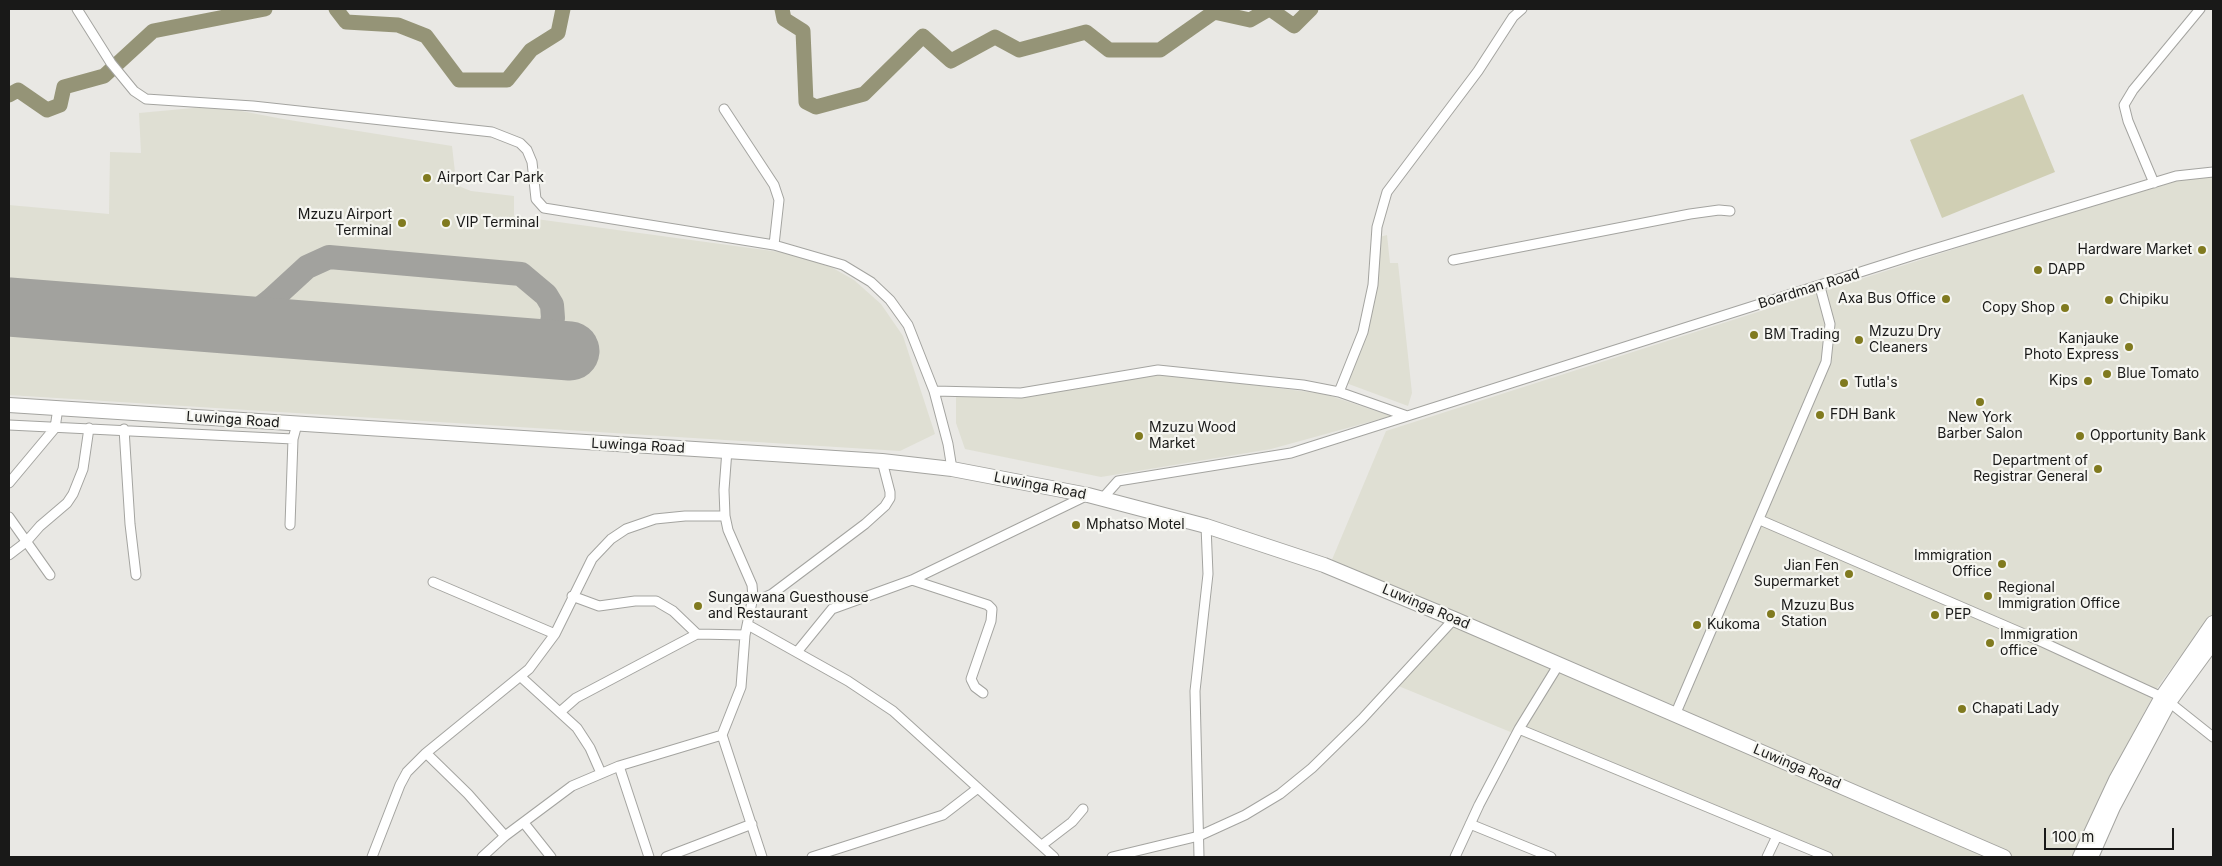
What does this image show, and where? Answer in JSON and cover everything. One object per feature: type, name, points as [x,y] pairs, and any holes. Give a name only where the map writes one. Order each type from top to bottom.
[{"type":"highway","name":"Luwinga Road","points":[[9,405],[882,461],[952,469],[1095,497],[1206,526],[1324,565],[1559,664],[2001,857]]},
{"type":"highway","points":[[2080,857],[2116,780],[2213,623]]},
{"type":"highway","points":[[2091,857],[2165,699],[2213,642]]},
{"type":"street","points":[[78,9],[111,63],[134,91],[152,101],[254,106],[492,132],[520,143],[527,150],[532,162],[536,199],[544,208],[774,245],[843,265],[871,282],[890,300],[908,325],[934,391],[948,444],[952,469]]},
{"type":"street","points":[[1339,392],[1363,332],[1373,285],[1377,227],[1387,192],[1478,71],[1513,17],[1522,9]]},
{"type":"street","points":[[2154,183],[2128,121],[2124,105],[2133,90],[2200,9]]},
{"type":"street","points":[[724,109],[774,185],[779,200],[774,245]]},
{"type":"street","name":"Boardman Road","points":[[1095,497],[1118,481],[1291,453],[1914,255],[2176,176],[2213,172]]},
{"type":"street","points":[[1453,260],[1690,214],[1719,210],[1730,211]]},
{"type":"street","points":[[1675,715],[1826,362],[1830,324],[1820,286]]},
{"type":"street","points":[[934,391],[1021,393],[1158,370],[1303,385],[1339,392],[1408,416]]},
{"type":"street","points":[[9,483],[55,428],[58,408]]},
{"type":"street","points":[[290,525],[293,440],[297,424]]},
{"type":"street","points":[[9,425],[124,429],[293,440]]},
{"type":"street","points":[[9,555],[26,542],[40,526],[67,503],[73,494],[83,470],[89,428]]},
{"type":"street","points":[[124,429],[130,524],[136,575]]},
{"type":"street","points":[[727,450],[724,490],[725,516],[728,530],[752,585],[753,597],[745,635],[741,686],[722,735],[762,857]]},
{"type":"street","points":[[753,597],[763,598],[772,594],[865,524],[885,506],[890,498],[890,492],[882,461]]},
{"type":"street","points":[[798,652],[832,608],[912,580],[1095,497]]},
{"type":"street","points":[[372,857],[400,785],[407,772],[426,753],[521,677],[541,655],[555,634],[584,572],[600,549],[626,529],[644,522],[670,517],[725,516]]},
{"type":"street","points":[[9,517],[50,574]]},
{"type":"street","points":[[1760,520],[2038,640],[2165,699],[2213,737]]},
{"type":"street","points":[[1199,857],[1195,690],[1208,574],[1206,526]]},
{"type":"street","points":[[912,580],[988,605],[992,609],[991,621],[971,679],[975,687],[983,693]]},
{"type":"street","points":[[433,582],[555,634]]},
{"type":"street","points":[[572,596],[599,606],[635,601],[656,601],[673,611],[697,634]]},
{"type":"street","points":[[1112,857],[1199,836],[1245,815],[1297,781],[1362,719],[1454,619]]},
{"type":"street","points":[[748,625],[848,681],[893,711],[1054,857]]},
{"type":"street","points":[[560,712],[576,698],[697,634],[745,635]]},
{"type":"street","points":[[1455,857],[1519,729],[1559,664]]},
{"type":"street","points":[[521,677],[577,728],[590,748],[601,773]]},
{"type":"street","points":[[1519,729],[1828,857]]},
{"type":"street","points":[[482,857],[505,836],[572,786],[619,766],[722,735]]},
{"type":"street","points":[[426,753],[468,794],[505,836]]},
{"type":"street","points":[[619,766],[649,857]]},
{"type":"street","points":[[812,857],[943,815],[978,788]]},
{"type":"street","points":[[1042,845],[1072,822],[1083,809]]},
{"type":"street","points":[[524,823],[551,857]]},
{"type":"street","points":[[666,857],[752,824]]},
{"type":"street","points":[[1470,824],[1551,857]]},
{"type":"street","points":[[1767,857],[1777,836]]},
{"type":"shaded area","points":[[215,106],[283,119],[452,146],[456,181],[461,187],[471,191],[514,196],[514,216],[787,253],[831,267],[854,280],[881,304],[903,336],[935,434],[900,451],[9,395],[9,205],[109,214],[110,152],[141,153],[139,113]]},
{"type":"shaded area","points":[[2213,176],[2213,613],[2159,685],[2105,785],[2077,857],[1815,857],[1396,685],[1455,613],[1331,562],[1386,431],[2170,180]]},
{"type":"shaded area","points":[[1387,235],[1390,263],[1398,263],[1412,393],[1408,406],[1346,383],[1362,349],[1373,304],[1376,238]]},
{"type":"shaded area","name":"Mzuzu Wood Market","points":[[1157,373],[1325,394],[1391,416],[1271,449],[1101,477],[965,449],[956,423],[956,394],[1011,399]]},
{"type":"green space","points":[[2023,94],[2055,172],[1942,218],[1910,140]]},
{"type":"waterway","points":[[9,95],[18,90],[47,110],[60,105],[64,87],[104,76],[153,31],[265,9]]},
{"type":"waterway","points":[[336,9],[346,22],[398,25],[426,36],[459,80],[507,80],[531,50],[558,33],[563,9]]},
{"type":"waterway","points":[[782,9],[784,19],[803,31],[806,102],[816,107],[864,94],[923,36],[951,61],[995,37],[1019,50],[1086,32],[1109,50],[1160,50],[1214,12],[1250,20],[1269,9]]},
{"type":"waterway","points":[[1270,9],[1294,26],[1311,9]]},
{"type":"taxiway","points":[[239,325],[270,301],[307,267],[329,257],[521,274],[546,295],[552,305],[553,318],[551,326],[543,335],[524,347]]},
{"type":"taxiway","points":[[270,301],[276,316],[293,329]]},
{"type":"runway","points":[[9,307],[570,351]]},
{"type":"place","name":"Airport Car Park","points":[[427,178]]},
{"type":"place","name":"Mzuzu Airport Terminal","points":[[402,223]]},
{"type":"place","name":"VIP Terminal","points":[[446,223]]},
{"type":"place","name":"Hardware Market","points":[[2202,250]]},
{"type":"place","name":"DAPP","points":[[2038,270]]},
{"type":"place","name":"Axa Bus Office","points":[[1946,299]]},
{"type":"place","name":"Chipiku","points":[[2109,300]]},
{"type":"place","name":"Copy Shop","points":[[2065,308]]},
{"type":"place","name":"BM Trading","points":[[1754,335]]},
{"type":"place","name":"Mzuzu Dry Cleaners","points":[[1859,340]]},
{"type":"place","name":"Kanjauke Photo Express","points":[[2129,347]]},
{"type":"place","name":"Blue Tomato","points":[[2107,374]]},
{"type":"place","name":"Kips","points":[[2088,381]]},
{"type":"place","name":"Tutla's","points":[[1844,383]]},
{"type":"place","name":"New York Barber Salon","points":[[1980,402]]},
{"type":"place","name":"FDH Bank","points":[[1820,415]]},
{"type":"place","name":"Mzuzu Wood Market","points":[[1139,436]]},
{"type":"place","name":"Opportunity Bank","points":[[2080,436]]},
{"type":"place","name":"Department of Registrar General","points":[[2098,469]]},
{"type":"place","name":"Mphatso Motel","points":[[1076,525]]},
{"type":"place","name":"Immigration Office","points":[[2002,564]]},
{"type":"place","name":"Jian Fen Supermarket","points":[[1849,574]]},
{"type":"place","name":"Regional Immigration Office","points":[[1988,596]]},
{"type":"place","name":"Sungawana Guesthouse and Restaurant","points":[[698,606]]},
{"type":"place","name":"Mzuzu Bus Station","points":[[1771,614]]},
{"type":"place","name":"PEP","points":[[1935,615]]},
{"type":"place","name":"Kukoma","points":[[1697,625]]},
{"type":"place","name":"Immigration office","points":[[1990,643]]},
{"type":"place","name":"Chapati Lady","points":[[1962,709]]}]
